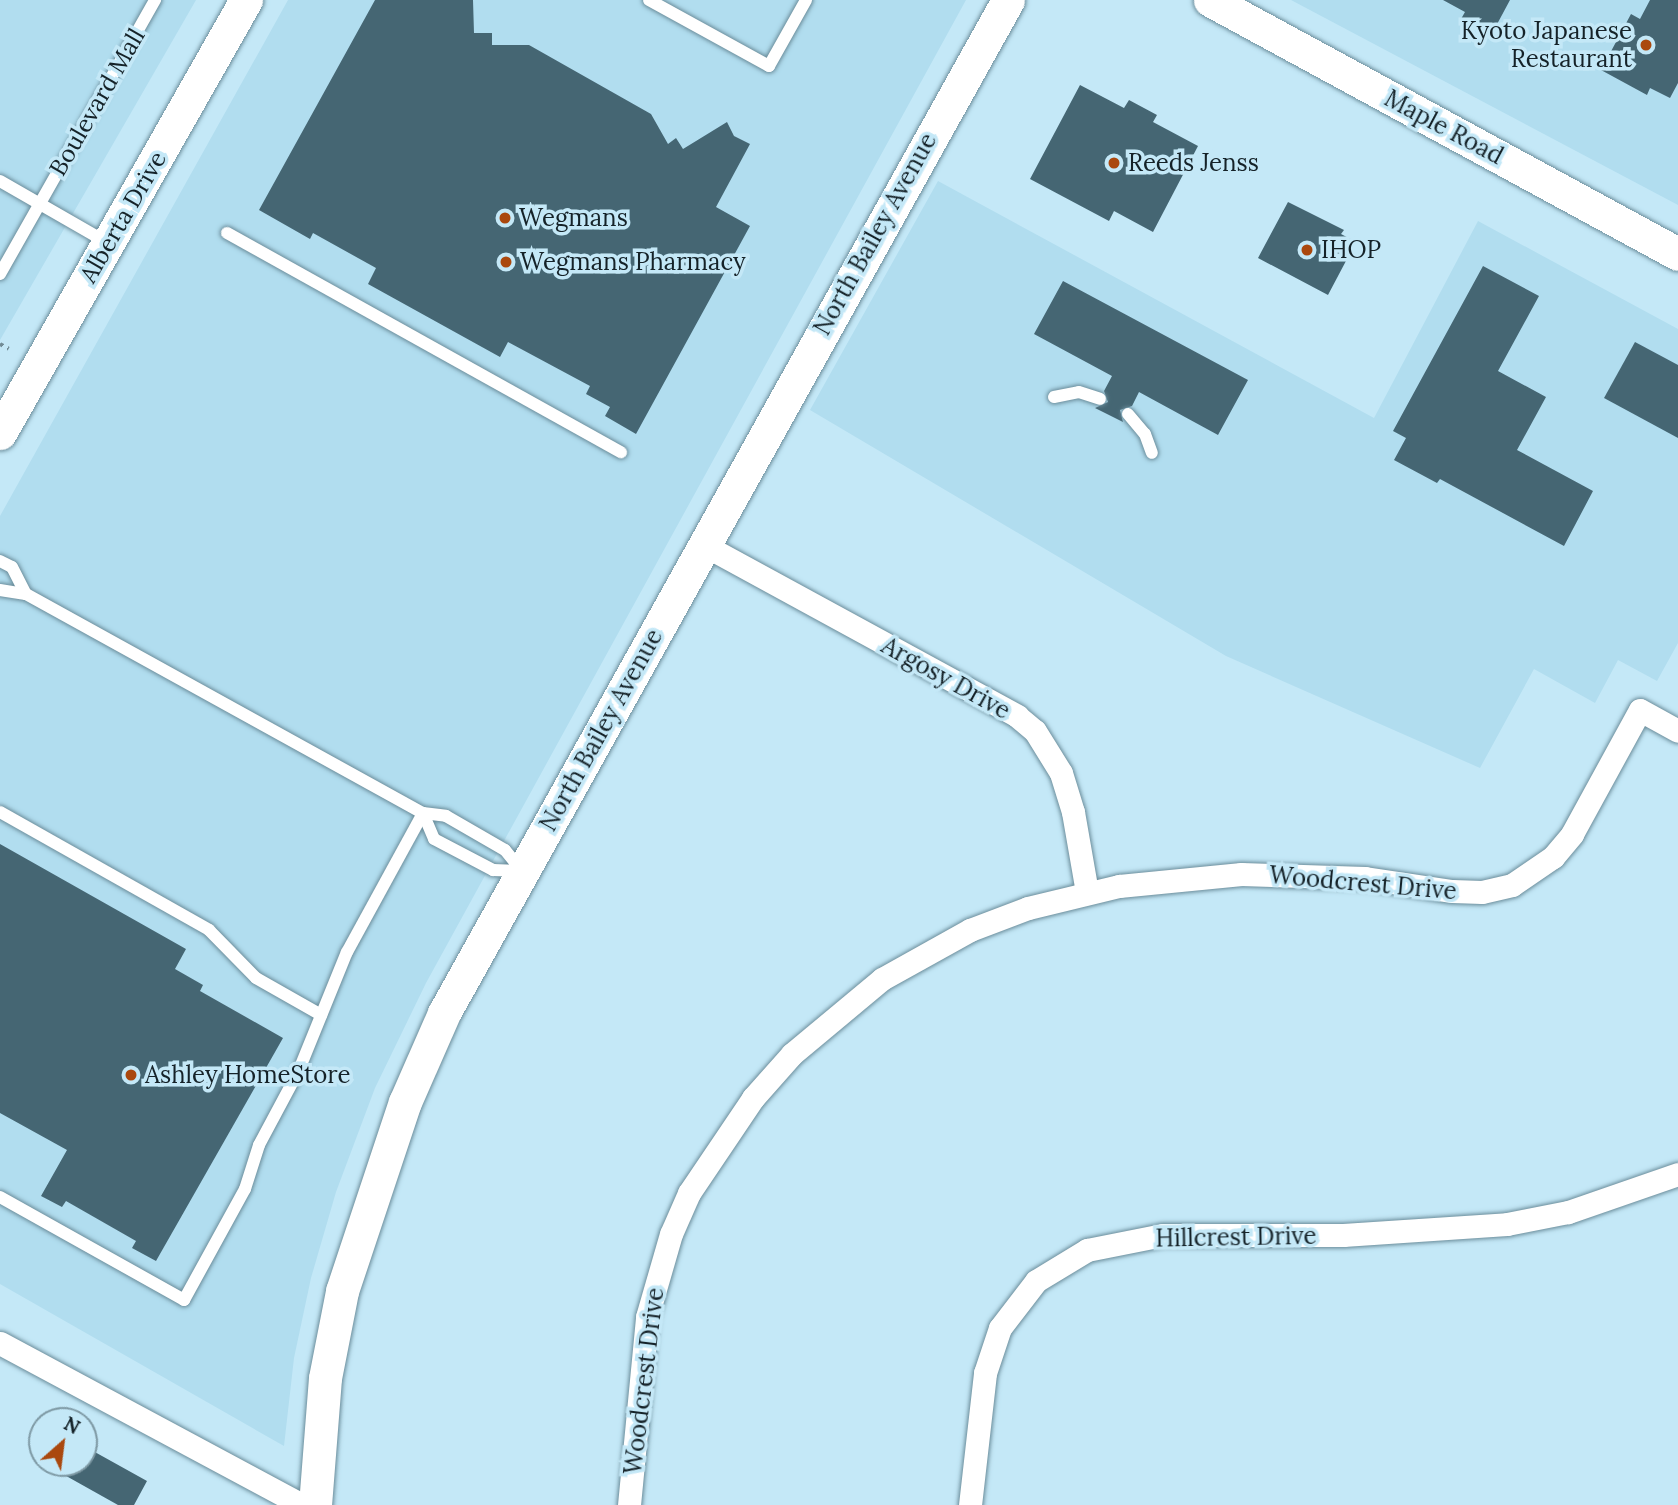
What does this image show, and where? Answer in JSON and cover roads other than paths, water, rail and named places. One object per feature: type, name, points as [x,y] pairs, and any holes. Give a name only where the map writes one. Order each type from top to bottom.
[{"type":"street","name":"Alberta Drive","points":[[0,433],[246,0]]},
{"type":"street","name":"North Bailey Avenue","points":[[315,1505],[325,1378],[364,1213],[444,1013],[1008,0]]},
{"type":"street","name":"Maple Road","points":[[1210,0],[1678,254]]},
{"type":"street","name":"Argosy Drive","points":[[704,545],[1017,716],[1035,731],[1050,750],[1069,799],[1087,892]]},
{"type":"street","name":"Woodcrest Drive","points":[[629,1505],[648,1317],[657,1275],[689,1193],[753,1098],[835,1014],[915,958],[982,926],[1087,892],[1241,874],[1365,878],[1482,891],[1512,885],[1533,873],[1572,834],[1640,710],[1678,731]]},
{"type":"street","name":"Hillcrest Drive","points":[[970,1505],[985,1373],[1000,1328],[1036,1281],[1087,1250],[1164,1235],[1356,1235],[1507,1224],[1568,1212],[1678,1174]]},
{"type":"street","points":[[0,1343],[302,1505]]},
{"type":"lane","name":"Boulevard Mall","points":[[0,274],[155,0]]},
{"type":"lane","points":[[649,0],[769,66],[806,0]]},
{"type":"lane","name":"Boulevard Mall","points":[[0,181],[108,243]]},
{"type":"lane","points":[[227,233],[621,452]]},
{"type":"lane","points":[[1054,397],[1079,391],[1100,399]]},
{"type":"lane","points":[[1128,414],[1144,434],[1152,453]]},
{"type":"lane","points":[[0,561],[12,568],[26,594]]},
{"type":"lane","points":[[0,590],[26,594],[423,813],[446,816],[505,850],[522,871]]},
{"type":"lane","points":[[0,812],[209,930],[256,978],[321,1014]]},
{"type":"lane","points":[[423,813],[434,839],[493,870],[522,871]]},
{"type":"lane","points":[[0,1197],[184,1300],[245,1189],[259,1145],[299,1070],[347,952],[423,813]]},
{"type":"place","name":"Kyoto Japanese Restaurant","points":[[1646,45]]},
{"type":"place","name":"Reeds Jenss","points":[[1114,163]]},
{"type":"place","name":"Wegmans","points":[[505,218]]},
{"type":"place","name":"IHOP","points":[[1307,250]]},
{"type":"place","name":"Wegmans Pharmacy","points":[[506,262]]},
{"type":"place","name":"Ashley HomeStore","points":[[131,1075]]}]
